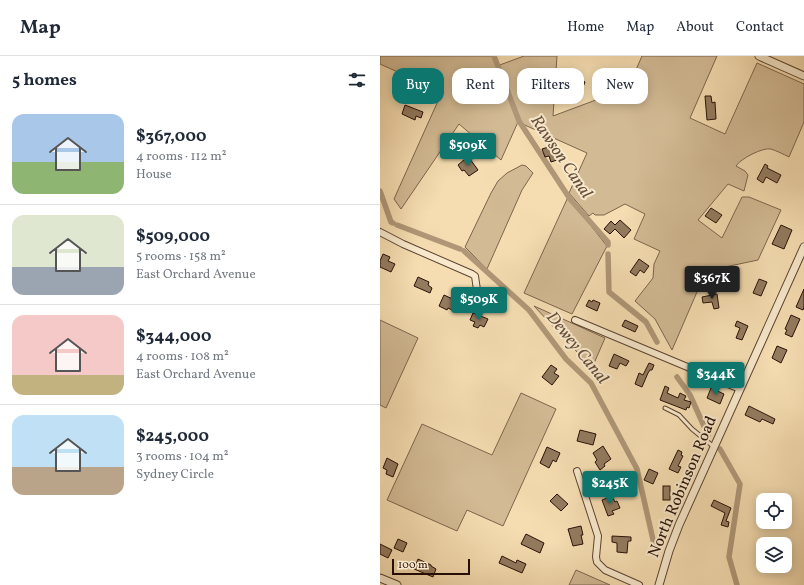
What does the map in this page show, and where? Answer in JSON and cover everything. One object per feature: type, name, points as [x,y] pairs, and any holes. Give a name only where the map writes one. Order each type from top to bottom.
[{"type":"street","points":[[758,56],[804,76]]},
{"type":"street","points":[[380,232],[403,244],[472,274],[475,276],[477,290]]},
{"type":"street","name":"North Robinson Road","points":[[658,585],[679,525],[804,247]]},
{"type":"street","points":[[575,320],[740,389]]},
{"type":"street","points":[[577,471],[598,536],[597,562],[605,570],[639,585]]},
{"type":"street","points":[[380,578],[397,585]]},
{"type":"lane","points":[[665,408],[679,415],[692,429],[714,447]]},
{"type":"shaded area","points":[[380,56],[492,56],[497,66],[524,56],[557,56],[556,68],[517,68],[517,104],[554,104],[553,116],[592,101],[592,104],[648,104],[648,68],[637,68],[642,56],[717,56],[690,118],[725,134],[757,63],[804,84],[804,122],[789,157],[771,149],[767,149],[752,154],[742,160],[736,166],[745,171],[748,175],[744,191],[728,184],[698,220],[722,238],[742,197],[749,197],[781,210],[758,260],[706,271],[672,350],[655,319],[635,301],[653,278],[654,264],[660,251],[634,239],[645,214],[625,204],[604,215],[595,215],[593,213],[589,216],[569,193],[587,153],[518,122],[501,160],[459,124],[401,209],[394,199],[437,104],[444,104],[444,68],[392,68],[392,69],[380,64]]},
{"type":"shaded area","points":[[522,165],[526,166],[533,173],[522,190],[487,269],[465,247],[498,181],[507,173]]},
{"type":"shaded area","points":[[568,197],[607,246],[572,314],[524,293]]},
{"type":"shaded area","points":[[534,306],[605,338],[592,368]]},
{"type":"shaded area","points":[[380,320],[418,338],[386,408],[380,405]]},
{"type":"shaded area","points":[[521,393],[556,409],[503,526],[467,510],[457,531],[387,500],[422,424],[492,455]]},
{"type":"shaded area","points":[[576,570],[610,585],[569,585]]},
{"type":"building","points":[[705,96],[711,96],[712,103],[715,102],[716,119],[707,120]]},
{"type":"building","points":[[405,105],[423,112],[421,118],[416,116],[415,120],[402,114]]},
{"type":"building","points":[[555,145],[560,159],[551,162],[549,156],[545,157],[542,149]]},
{"type":"building","points":[[465,159],[467,161],[470,159],[478,170],[469,176],[464,170],[462,171],[458,165]]},
{"type":"building","points":[[765,164],[768,166],[767,168],[781,175],[777,183],[766,177],[763,183],[757,179]]},
{"type":"building","points":[[711,208],[722,215],[716,223],[705,216]]},
{"type":"building","points":[[620,220],[631,230],[624,238],[615,229],[610,234],[604,229],[611,221],[615,225]]},
{"type":"building","points":[[781,225],[792,230],[784,249],[772,244]]},
{"type":"building","points":[[383,254],[390,257],[388,261],[395,264],[391,272],[380,267],[380,261]]},
{"type":"building","points":[[639,259],[649,266],[644,273],[640,270],[636,276],[630,272]]},
{"type":"building","points":[[418,277],[429,282],[428,285],[432,288],[430,293],[414,286]]},
{"type":"building","points":[[759,279],[767,282],[761,296],[753,293]]},
{"type":"building","points":[[804,289],[804,307],[803,310],[796,307]]},
{"type":"building","points":[[717,294],[719,308],[714,309],[712,302],[703,303],[702,297]]},
{"type":"building","points":[[444,295],[459,302],[457,308],[454,306],[452,310],[448,308],[447,310],[439,306]]},
{"type":"building","points":[[589,300],[600,303],[597,311],[586,306]]},
{"type":"building","points":[[473,313],[488,319],[484,327],[480,325],[478,328],[473,326],[475,322],[470,320]]},
{"type":"building","points":[[791,315],[800,319],[792,337],[785,334],[787,330],[785,329]]},
{"type":"building","points":[[625,320],[638,326],[635,332],[622,326]]},
{"type":"building","points":[[737,321],[748,326],[742,340],[736,338],[740,328],[735,326]]},
{"type":"building","points":[[777,346],[787,350],[781,363],[772,358]]},
{"type":"building","points":[[614,354],[629,361],[626,366],[620,363],[617,369],[609,366]]},
{"type":"building","points":[[649,363],[654,365],[652,370],[648,373],[642,387],[635,384],[639,373],[643,375]]},
{"type":"building","points":[[551,365],[557,369],[554,373],[559,376],[552,385],[542,377]]},
{"type":"building","points":[[665,386],[669,388],[667,393],[678,398],[680,393],[686,396],[684,400],[691,402],[689,408],[687,407],[686,410],[660,400]]},
{"type":"building","points":[[711,388],[724,394],[720,404],[707,398]]},
{"type":"building","points":[[749,406],[775,419],[773,424],[762,419],[760,422],[745,415]]},
{"type":"building","points":[[580,430],[596,434],[593,445],[577,441]]},
{"type":"building","points":[[603,446],[611,459],[604,464],[605,466],[600,470],[595,462],[597,460],[593,453]]},
{"type":"building","points":[[547,447],[560,453],[556,462],[553,460],[549,468],[540,463]]},
{"type":"building","points":[[678,450],[682,452],[681,455],[683,456],[678,466],[681,467],[678,473],[669,469]]},
{"type":"building","points":[[387,458],[398,464],[393,477],[386,474],[387,470],[383,468]]},
{"type":"building","points":[[649,469],[658,473],[653,484],[644,480]]},
{"type":"building","points":[[663,486],[670,486],[670,500],[663,500]]},
{"type":"building","points":[[557,494],[568,504],[561,511],[550,501]]},
{"type":"building","points":[[612,496],[615,502],[617,501],[620,508],[612,511],[614,514],[608,516],[602,500]]},
{"type":"building","points":[[714,500],[731,508],[726,521],[729,522],[728,527],[721,525],[725,513],[711,506]]},
{"type":"building","points":[[581,526],[583,544],[573,546],[568,529]]},
{"type":"building","points":[[526,534],[544,543],[540,553],[521,544]]},
{"type":"building","points":[[612,536],[631,537],[631,541],[628,541],[627,553],[617,552],[617,543],[612,542]]},
{"type":"building","points":[[398,539],[407,543],[403,552],[394,548]]},
{"type":"building","points":[[380,544],[392,550],[388,558],[380,554]]},
{"type":"building","points":[[502,556],[516,563],[517,560],[526,564],[522,573],[499,563]]},
{"type":"building","points":[[418,559],[436,569],[433,577],[414,569]]},
{"type":"waterway","name":"Rawson Canal","points":[[494,56],[519,121],[570,199],[608,242],[608,245]]},
{"type":"waterway","name":"Dewey Canal","points":[[380,191],[391,222],[393,223]]},
{"type":"waterway","name":"Dewey Canal","points":[[397,225],[460,249]]},
{"type":"waterway","name":"Dewey Canal","points":[[464,251],[529,310],[566,359],[591,383],[637,469],[656,553]]},
{"type":"waterway","name":"Rawson Canal","points":[[608,254],[609,292],[646,322],[657,342]]},
{"type":"waterway","name":"Rawson Canal","points":[[677,377],[690,395],[708,435]]},
{"type":"waterway","name":"Rawson Canal","points":[[720,449],[740,484],[729,557],[737,585]]}]
